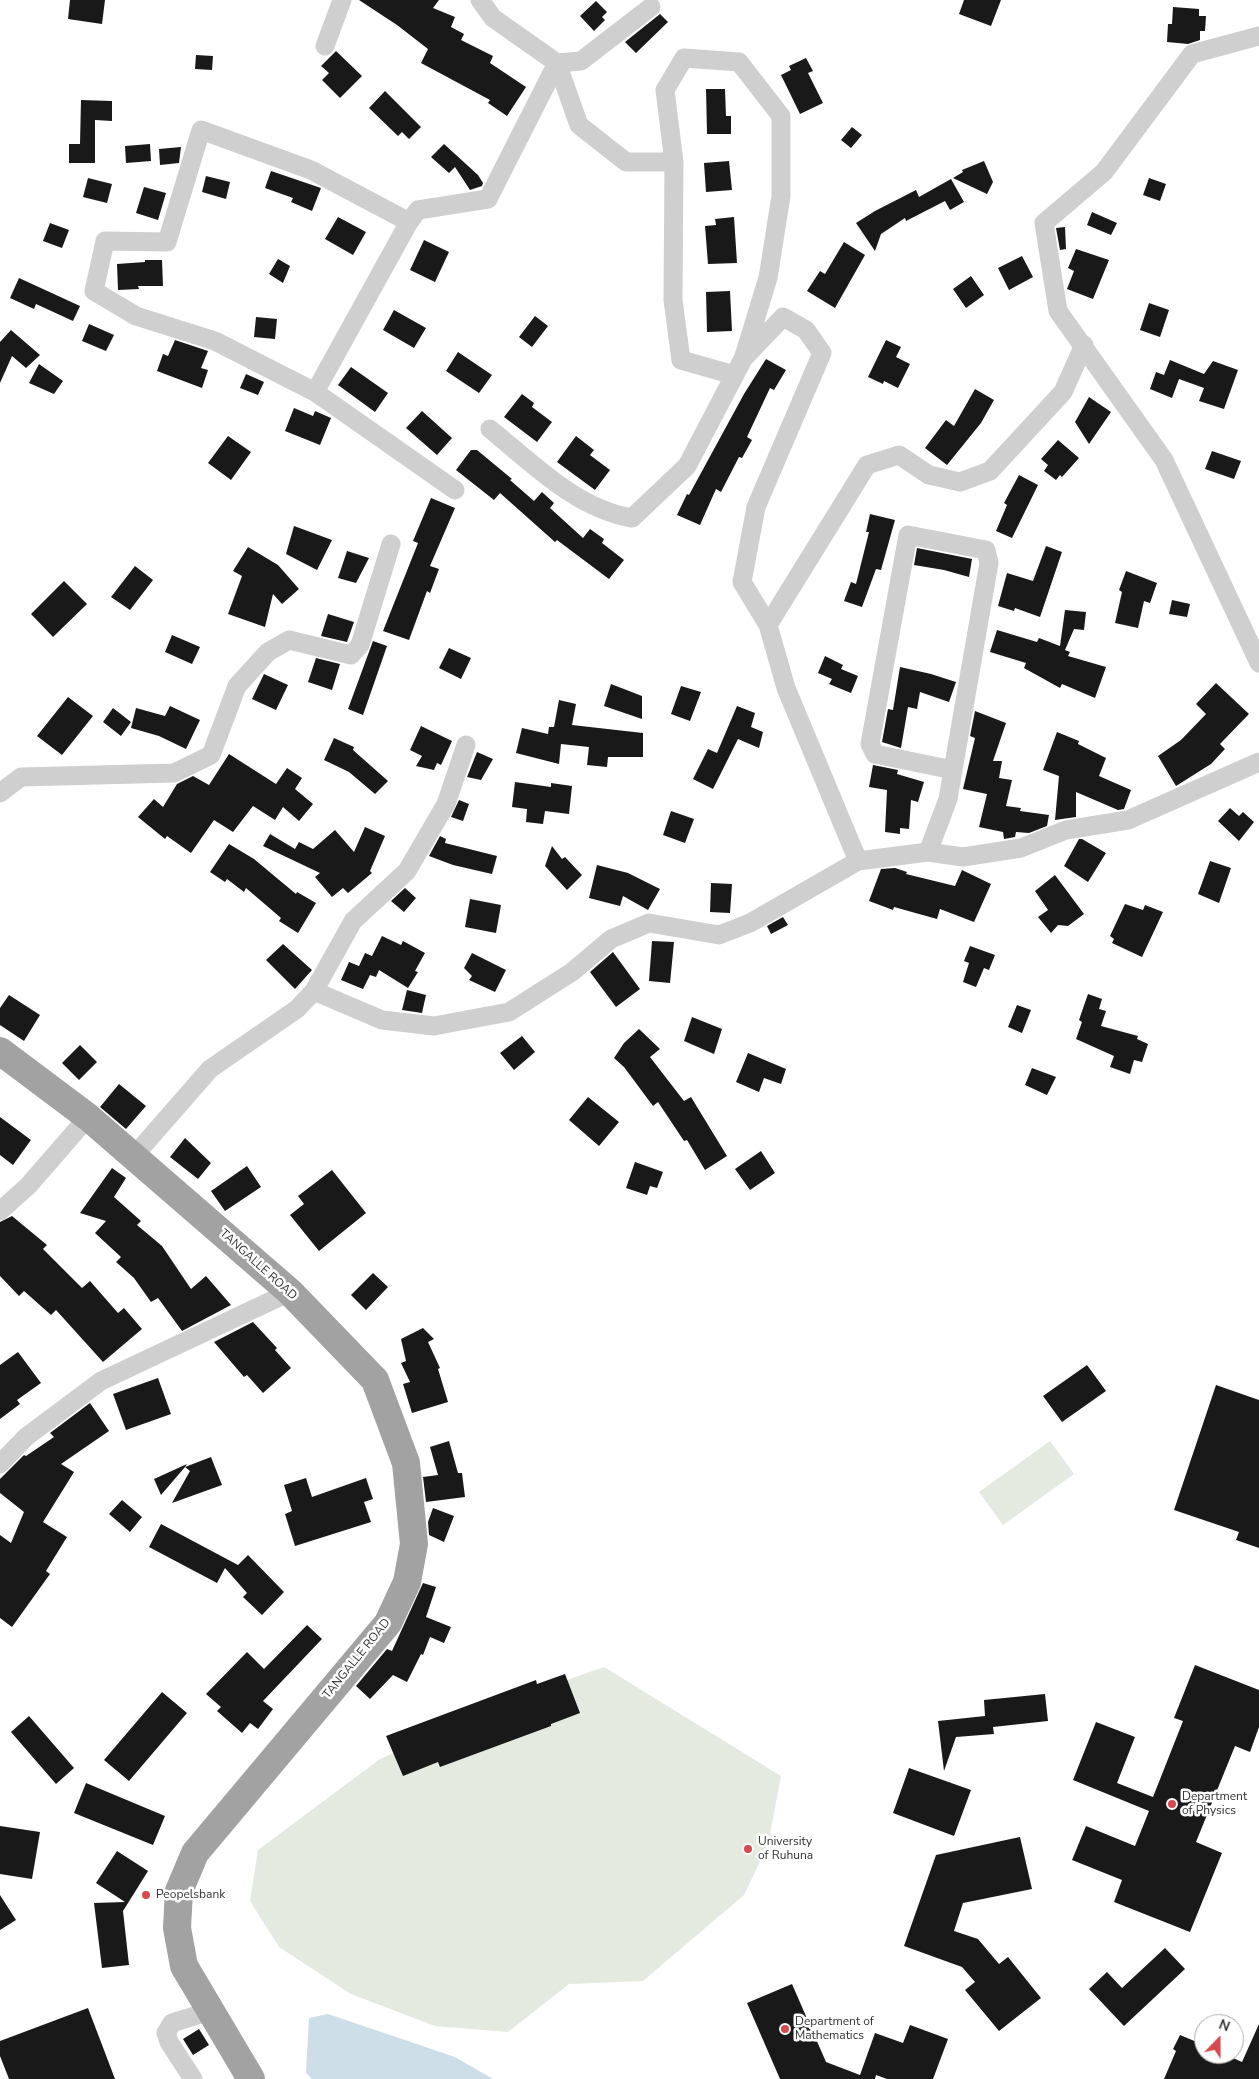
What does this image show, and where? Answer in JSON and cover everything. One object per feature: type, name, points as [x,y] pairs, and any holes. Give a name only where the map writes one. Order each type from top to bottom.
[{"type":"highway","name":"TANGALLE ROAD","points":[[0,1051],[88,1117],[290,1292],[376,1380],[406,1463],[414,1544],[407,1582],[388,1623],[195,1853],[179,1891],[177,1928],[184,1966],[251,2079]]},
{"type":"street","points":[[325,46],[342,0]]},
{"type":"street","points":[[480,0],[493,18],[557,63],[579,125],[626,162],[674,162]]},
{"type":"street","points":[[557,63],[581,61],[651,7]]},
{"type":"street","points":[[1259,36],[1192,54],[1104,172],[1044,223],[1058,311],[1164,460],[1259,663]]},
{"type":"street","points":[[490,429],[560,486],[611,514],[632,518],[687,466],[738,367],[768,278],[781,196],[781,116],[739,62],[684,58],[665,90],[674,162],[673,300],[681,360],[738,367]]},
{"type":"street","points":[[315,392],[409,222],[418,210],[488,199],[557,63]]},
{"type":"street","points":[[409,222],[311,170],[201,130],[167,242],[106,241],[94,291],[136,316],[215,341],[315,392],[455,490]]},
{"type":"street","points":[[738,367],[783,317],[806,330],[822,353],[756,507],[742,582],[768,625],[786,688],[858,861]]},
{"type":"street","points":[[768,625],[867,464],[899,455],[929,475],[960,482],[990,471],[1062,392],[1084,345]]},
{"type":"street","points":[[928,852],[948,799],[989,563],[986,550],[908,535],[870,744],[875,754],[953,770]]},
{"type":"street","points":[[0,793],[21,777],[174,773],[211,755],[237,686],[268,652],[289,640],[351,654],[360,645],[391,544]]},
{"type":"street","points":[[134,1156],[210,1069],[297,1009],[314,991],[353,921],[407,871],[446,804],[466,745]]},
{"type":"street","points":[[314,991],[382,1020],[434,1026],[510,1012],[572,972],[611,939],[649,922],[719,935],[750,923],[858,861],[928,852],[963,857],[1021,848],[1066,830],[1128,820],[1259,762]]},
{"type":"street","points":[[0,1210],[28,1186],[88,1117]]},
{"type":"street","points":[[0,1464],[26,1437],[101,1381],[290,1292]]},
{"type":"street","points":[[193,2079],[169,2042],[166,2032],[172,2023],[210,2011]]},
{"type":"shaded area","points":[[1050,1441],[1074,1474],[1003,1525],[979,1492]]},
{"type":"shaded area","points":[[604,1667],[781,1776],[768,1845],[744,1895],[643,1981],[569,1984],[508,2032],[435,2026],[351,1994],[279,1947],[250,1901],[258,1850],[380,1759],[504,1702]]},
{"type":"shaded area","points":[[328,2014],[455,2057],[493,2079],[312,2079],[306,2073],[309,2018]]},
{"type":"building","points":[[70,0],[105,0],[102,24],[68,19]]},
{"type":"building","points":[[359,0],[439,0],[433,8],[455,17],[451,27],[464,34],[461,40],[493,56],[490,63],[526,87],[507,116],[488,103],[490,100],[421,63],[428,49],[397,25]]},
{"type":"building","points":[[964,0],[1001,0],[991,26],[959,14]]},
{"type":"building","points":[[596,1],[607,12],[602,17],[605,20],[594,31],[580,16]]},
{"type":"building","points":[[1173,7],[1199,9],[1199,16],[1206,16],[1205,31],[1200,31],[1200,40],[1188,44],[1167,42],[1168,24],[1172,24]]},
{"type":"building","points":[[660,14],[668,22],[636,53],[625,42]]},
{"type":"building","points":[[336,51],[362,76],[340,98],[322,80],[329,73],[321,66]]},
{"type":"building","points":[[196,55],[213,56],[212,70],[195,69]]},
{"type":"building","points":[[806,58],[813,71],[808,73],[823,103],[800,114],[781,75],[791,70],[789,66]]},
{"type":"building","points":[[706,89],[725,89],[726,116],[731,116],[731,134],[707,134]]},
{"type":"building","points":[[385,91],[421,127],[409,139],[402,132],[398,136],[369,108]]},
{"type":"building","points":[[81,100],[112,101],[112,121],[95,120],[95,163],[69,163],[69,144],[80,144]]},
{"type":"building","points":[[852,127],[862,135],[851,148],[841,140]]},
{"type":"building","points":[[150,144],[151,161],[126,163],[125,146]]},
{"type":"building","points":[[444,144],[478,175],[483,183],[482,186],[470,190],[455,167],[449,173],[431,157]]},
{"type":"building","points":[[181,147],[179,163],[160,165],[159,149]]},
{"type":"building","points":[[729,161],[732,190],[706,192],[704,163]]},
{"type":"building","points":[[984,161],[993,182],[987,194],[953,178],[963,172],[962,170]]},
{"type":"building","points":[[271,171],[321,188],[312,211],[291,202],[293,198],[265,188]]},
{"type":"building","points":[[206,176],[230,182],[226,199],[202,192]]},
{"type":"building","points":[[88,178],[112,184],[107,203],[83,197]]},
{"type":"building","points":[[1149,178],[1166,184],[1160,201],[1143,195]]},
{"type":"building","points":[[951,179],[964,202],[950,210],[945,201],[906,221],[905,218],[881,234],[875,251],[856,223],[916,190],[919,197]]},
{"type":"building","points":[[144,187],[166,193],[158,220],[136,213]]},
{"type":"building","points":[[1092,212],[1117,223],[1111,235],[1087,225]]},
{"type":"building","points":[[338,217],[366,232],[353,255],[325,239]]},
{"type":"building","points":[[734,217],[737,263],[708,264],[705,226],[716,225],[715,219]]},
{"type":"building","points":[[50,223],[69,230],[62,248],[43,241]]},
{"type":"building","points":[[1065,227],[1066,249],[1060,250],[1056,228]]},
{"type":"building","points":[[424,240],[449,252],[435,282],[410,270]]},
{"type":"building","points":[[844,242],[865,255],[835,308],[807,291],[820,271],[825,274]]},
{"type":"building","points":[[1076,249],[1109,260],[1093,299],[1067,289],[1074,271],[1068,268]]},
{"type":"building","points":[[1022,256],[1033,277],[1009,290],[998,268]]},
{"type":"building","points":[[278,259],[290,266],[283,283],[269,274]]},
{"type":"building","points":[[145,260],[162,260],[163,286],[138,286],[139,289],[118,290],[117,264],[145,262]]},
{"type":"building","points":[[971,276],[984,295],[966,308],[953,289]]},
{"type":"building","points":[[19,278],[80,306],[73,321],[36,304],[34,309],[10,298]]},
{"type":"building","points":[[730,291],[732,331],[707,332],[706,292]]},
{"type":"building","points":[[1149,303],[1169,310],[1160,337],[1140,330]]},
{"type":"building","points":[[394,310],[426,328],[414,348],[383,330]]},
{"type":"building","points":[[535,316],[548,326],[532,347],[519,337]]},
{"type":"building","points":[[256,317],[277,319],[275,339],[254,337]]},
{"type":"building","points":[[89,324],[114,335],[106,351],[82,341]]},
{"type":"building","points":[[11,330],[40,355],[26,368],[12,356],[0,383],[0,342]]},
{"type":"building","points":[[175,340],[208,351],[201,368],[208,370],[202,388],[157,371],[163,354],[168,356]]},
{"type":"building","points":[[886,340],[901,347],[896,357],[910,364],[898,388],[884,381],[883,384],[868,377]]},
{"type":"building","points":[[458,352],[492,375],[479,393],[446,371]]},
{"type":"building","points":[[766,359],[786,370],[774,390],[770,388],[747,437],[752,440],[742,458],[739,457],[721,492],[716,489],[700,525],[677,515],[744,394]]},
{"type":"building","points":[[1170,360],[1204,374],[1213,361],[1238,370],[1224,409],[1199,401],[1204,388],[1179,379],[1172,398],[1150,389],[1156,372],[1164,375]]},
{"type":"building","points":[[39,364],[63,381],[54,394],[29,383]]},
{"type":"building","points":[[351,367],[388,393],[375,412],[338,385]]},
{"type":"building","points":[[246,374],[264,382],[258,395],[240,388]]},
{"type":"building","points":[[975,389],[994,400],[981,423],[947,465],[925,448],[946,420],[954,426]]},
{"type":"building","points":[[522,394],[534,403],[532,407],[552,422],[537,442],[504,417]]},
{"type":"building","points":[[1089,397],[1111,412],[1089,444],[1075,422]]},
{"type":"building","points":[[294,408],[313,416],[315,411],[331,418],[320,445],[285,431]]},
{"type":"building","points":[[422,411],[452,438],[437,455],[406,428]]},
{"type":"building","points":[[228,436],[251,452],[231,480],[208,463]]},
{"type":"building","points":[[576,436],[594,450],[590,455],[610,470],[595,490],[557,462]]},
{"type":"building","points":[[1058,440],[1079,458],[1062,477],[1060,475],[1056,480],[1044,471],[1048,465],[1041,459]]},
{"type":"building","points":[[471,450],[477,450],[512,479],[510,480],[534,501],[542,492],[554,503],[550,508],[583,538],[590,529],[604,539],[602,543],[624,560],[609,579],[557,540],[555,542],[500,493],[494,500],[456,470]]},
{"type":"building","points":[[1212,451],[1241,461],[1234,479],[1205,469]]},
{"type":"building","points":[[1019,475],[1038,485],[1012,538],[996,531],[1007,505],[1004,503]]},
{"type":"building","points":[[431,498],[455,508],[430,566],[439,569],[430,593],[427,591],[409,640],[383,631],[418,543],[413,541]]},
{"type":"building","points":[[870,514],[895,520],[881,570],[876,569],[862,607],[844,601],[851,582],[856,584],[869,532],[866,532]]},
{"type":"building","points":[[294,526],[332,540],[317,570],[286,554]]},
{"type":"building","points":[[1046,546],[1062,552],[1040,617],[1015,608],[1014,611],[998,606],[1007,573],[1033,581]]},
{"type":"building","points":[[248,547],[278,565],[299,589],[282,604],[273,594],[265,627],[228,614],[242,576],[233,571]]},
{"type":"building","points":[[917,548],[972,559],[969,577],[944,570],[914,565]]},
{"type":"building","points":[[347,551],[369,558],[356,583],[338,578]]},
{"type":"building","points":[[135,566],[153,580],[130,610],[111,597]]},
{"type":"building","points":[[1126,571],[1157,583],[1150,603],[1144,601],[1138,628],[1115,623],[1122,592],[1119,590]]},
{"type":"building","points":[[64,581],[87,604],[53,637],[31,614]]},
{"type":"building","points":[[1172,600],[1190,604],[1187,617],[1169,614]]},
{"type":"building","points":[[1065,610],[1086,612],[1084,630],[1074,629],[1065,650],[1070,652],[1068,656],[1106,667],[1095,698],[1062,684],[1060,688],[1024,668],[1026,663],[990,652],[997,630],[1037,642],[1039,638],[1060,646]]},
{"type":"building","points":[[328,614],[354,622],[347,642],[321,636]]},
{"type":"building","points":[[172,635],[200,647],[192,664],[165,652]]},
{"type":"building","points":[[373,641],[387,646],[363,715],[348,709]]},
{"type":"building","points":[[449,648],[471,658],[461,679],[439,668]]},
{"type":"building","points":[[825,656],[843,665],[841,669],[858,676],[851,693],[829,684],[832,679],[818,673]]},
{"type":"building","points":[[316,658],[340,664],[332,690],[308,682]]},
{"type":"building","points":[[900,667],[956,682],[949,702],[920,692],[917,709],[908,707],[901,748],[882,742],[888,709],[893,710]]},
{"type":"building","points":[[264,674],[288,685],[276,710],[252,699]]},
{"type":"building","points":[[1216,683],[1249,714],[1220,744],[1225,749],[1211,764],[1176,786],[1158,756],[1181,740],[1206,714],[1196,704]]},
{"type":"building","points":[[611,684],[642,696],[642,719],[604,706]]},
{"type":"building","points":[[681,686],[701,692],[690,721],[671,714]]},
{"type":"building","points":[[68,697],[93,716],[62,755],[37,736]]},
{"type":"building","points":[[559,700],[576,704],[572,725],[643,733],[643,757],[608,757],[607,767],[587,765],[589,747],[561,744],[559,764],[516,753],[522,728],[548,734],[549,727],[554,727]]},
{"type":"building","points":[[170,706],[200,720],[186,749],[159,736],[131,728],[136,708],[165,716]]},
{"type":"building","points":[[737,706],[755,713],[751,727],[763,732],[759,748],[738,739],[713,789],[693,779],[708,749],[717,753]]},
{"type":"building","points":[[113,708],[131,722],[121,736],[103,722]]},
{"type":"building","points":[[975,711],[1006,723],[993,761],[1002,761],[999,778],[1012,780],[1006,806],[1021,808],[1020,811],[1049,815],[1047,826],[1029,833],[1016,832],[1015,837],[1004,839],[1003,832],[979,827],[987,794],[963,789],[975,738],[970,736]]},
{"type":"building","points":[[421,726],[452,741],[441,765],[437,763],[434,770],[416,766],[422,756],[410,750]]},
{"type":"building","points":[[1057,732],[1079,741],[1078,744],[1106,758],[1099,776],[1131,790],[1124,809],[1118,810],[1076,792],[1076,817],[1055,820],[1059,776],[1043,770]]},
{"type":"building","points":[[334,738],[354,747],[353,750],[388,781],[375,794],[349,772],[324,760]]},
{"type":"building","points":[[477,752],[493,759],[481,780],[467,777]]},
{"type":"building","points":[[229,754],[276,784],[287,768],[302,778],[295,789],[313,804],[299,821],[283,807],[275,820],[253,806],[233,832],[214,820],[191,853],[167,836],[165,839],[138,817],[154,799],[163,807],[177,784],[193,776],[209,785]]},
{"type":"building","points":[[873,765],[898,770],[897,774],[924,782],[918,802],[911,800],[909,829],[900,828],[900,834],[885,832],[887,790],[869,787]]},
{"type":"building","points":[[515,782],[551,787],[551,783],[572,786],[569,814],[545,811],[543,824],[526,822],[527,809],[512,807]]},
{"type":"building","points":[[459,800],[469,804],[463,821],[451,817]]},
{"type":"building","points":[[1230,808],[1239,816],[1243,812],[1254,822],[1239,841],[1218,821]]},
{"type":"building","points":[[671,811],[694,819],[685,843],[663,835]]},
{"type":"building","points":[[365,827],[385,836],[370,871],[372,873],[348,893],[343,888],[332,897],[315,877],[320,873],[263,846],[270,834],[295,849],[299,842],[313,849],[335,830],[354,852]]},
{"type":"building","points":[[440,836],[446,839],[445,843],[497,856],[492,874],[453,865],[429,856]]},
{"type":"building","points":[[1079,839],[1106,853],[1088,882],[1064,866]]},
{"type":"building","points":[[229,844],[254,859],[296,894],[297,892],[316,903],[298,933],[279,921],[281,918],[246,888],[244,892],[227,879],[225,882],[210,872]]},
{"type":"building","points":[[552,846],[562,859],[565,857],[582,875],[567,890],[545,866]]},
{"type":"building","points":[[1210,861],[1231,868],[1219,903],[1198,894]]},
{"type":"building","points":[[597,865],[628,873],[660,889],[648,910],[623,896],[620,906],[589,898]]},
{"type":"building","points":[[895,868],[907,872],[906,874],[955,886],[962,870],[991,884],[974,922],[940,909],[937,919],[894,907],[893,910],[869,901],[881,869]]},
{"type":"building","points":[[1055,875],[1084,914],[1068,926],[1058,925],[1051,933],[1038,917],[1048,910],[1035,891]]},
{"type":"building","points":[[711,883],[732,884],[730,913],[710,912]]},
{"type":"building","points":[[405,888],[416,898],[404,912],[391,901]]},
{"type":"building","points":[[470,899],[501,905],[496,933],[465,927]]},
{"type":"building","points":[[1125,904],[1143,910],[1145,905],[1163,912],[1142,957],[1112,943],[1114,939],[1110,936]]},
{"type":"building","points":[[783,917],[788,925],[771,934],[767,926]]},
{"type":"building","points":[[382,936],[401,945],[403,941],[425,953],[415,971],[418,972],[408,988],[379,970],[376,977],[370,975],[363,989],[341,980],[349,962],[359,966],[365,953],[372,956]]},
{"type":"building","points":[[652,941],[674,942],[670,983],[649,981]]},
{"type":"building","points":[[283,944],[312,970],[295,989],[266,960]]},
{"type":"building","points":[[970,946],[995,955],[989,970],[984,968],[976,987],[963,982],[969,963],[964,961]]},
{"type":"building","points":[[613,952],[640,989],[616,1007],[590,972]]},
{"type":"building","points":[[472,953],[506,970],[495,992],[469,980],[472,976],[464,968]]},
{"type":"building","points":[[407,990],[426,995],[422,1013],[402,1010]]},
{"type":"building","points":[[1088,994],[1102,999],[1099,1009],[1106,1011],[1101,1026],[1138,1036],[1137,1039],[1148,1044],[1142,1062],[1134,1060],[1130,1074],[1110,1067],[1114,1056],[1076,1039],[1082,1022],[1079,1020]]},
{"type":"building","points":[[9,995],[40,1015],[24,1041],[0,1025],[0,1008]]},
{"type":"building","points":[[1017,1005],[1031,1010],[1022,1033],[1008,1027]]},
{"type":"building","points":[[692,1017],[722,1029],[714,1054],[684,1041]]},
{"type":"building","points":[[639,1029],[660,1049],[650,1057],[684,1101],[691,1097],[727,1156],[705,1170],[687,1140],[684,1141],[658,1102],[653,1106],[624,1067],[614,1058],[624,1043]]},
{"type":"building","points":[[522,1036],[535,1052],[514,1070],[500,1053]]},
{"type":"building","points":[[80,1045],[97,1062],[79,1080],[62,1063]]},
{"type":"building","points":[[748,1053],[786,1069],[781,1084],[764,1078],[759,1092],[736,1082]]},
{"type":"building","points":[[1032,1068],[1056,1077],[1047,1095],[1025,1085]]},
{"type":"building","points":[[119,1084],[146,1106],[126,1129],[100,1107]]},
{"type":"building","points":[[588,1097],[619,1122],[599,1146],[569,1120]]},
{"type":"building","points":[[0,1117],[31,1140],[13,1165],[0,1155]]},
{"type":"building","points":[[185,1138],[211,1163],[198,1179],[170,1157]]},
{"type":"building","points":[[761,1151],[775,1173],[750,1190],[735,1169]]},
{"type":"building","points":[[635,1162],[663,1172],[657,1188],[650,1186],[647,1195],[626,1188]]},
{"type":"building","points":[[247,1166],[261,1187],[225,1211],[211,1191]]},
{"type":"building","points":[[112,1168],[126,1178],[114,1197],[141,1221],[137,1225],[162,1246],[191,1289],[206,1276],[231,1305],[182,1331],[158,1298],[151,1302],[134,1278],[116,1262],[121,1257],[95,1233],[106,1221],[80,1213]]},
{"type":"building","points":[[332,1170],[366,1213],[319,1251],[290,1215],[304,1204],[298,1196]]},
{"type":"building","points":[[12,1216],[47,1245],[43,1249],[82,1288],[90,1281],[118,1313],[124,1308],[142,1329],[103,1362],[56,1310],[51,1315],[24,1291],[19,1296],[0,1276],[0,1222]]},
{"type":"building","points":[[373,1273],[388,1287],[366,1310],[351,1295]]},
{"type":"building","points":[[253,1322],[277,1348],[275,1350],[291,1368],[263,1393],[247,1375],[244,1377],[214,1342]]},
{"type":"building","points":[[423,1328],[434,1339],[428,1342],[440,1368],[438,1369],[448,1402],[412,1413],[403,1384],[410,1382],[401,1363],[406,1361],[401,1339]]},
{"type":"building","points":[[18,1352],[41,1383],[17,1400],[20,1404],[0,1419],[0,1365]]},
{"type":"building","points":[[1087,1365],[1106,1391],[1062,1422],[1043,1396]]},
{"type":"building","points":[[158,1378],[171,1414],[126,1430],[113,1394]]},
{"type":"building","points":[[1216,1385],[1259,1400],[1259,1548],[1236,1540],[1239,1532],[1174,1510]]},
{"type":"building","points":[[90,1403],[109,1431],[61,1464],[74,1472],[43,1522],[67,1537],[46,1571],[50,1574],[12,1627],[0,1618],[0,1535],[11,1543],[24,1512],[0,1493],[0,1479],[24,1455],[26,1456],[54,1437],[50,1433]]},
{"type":"building","points":[[449,1441],[458,1473],[462,1473],[465,1497],[426,1502],[423,1477],[438,1475],[430,1447]]},
{"type":"building","points":[[211,1457],[222,1485],[172,1503],[190,1471],[185,1467]]},
{"type":"building","points":[[187,1464],[161,1495],[154,1479]]},
{"type":"building","points":[[306,1478],[312,1497],[366,1478],[373,1499],[364,1502],[371,1522],[295,1546],[285,1514],[292,1511],[284,1485]]},
{"type":"building","points":[[122,1500],[142,1517],[130,1532],[109,1514]]},
{"type":"building","points":[[433,1508],[454,1516],[444,1542],[429,1535],[428,1522]]},
{"type":"building","points":[[161,1524],[238,1565],[248,1555],[284,1592],[262,1615],[243,1597],[247,1593],[225,1568],[217,1583],[149,1547]]},
{"type":"building","points":[[423,1583],[436,1587],[426,1617],[451,1627],[444,1643],[430,1637],[423,1655],[421,1654],[407,1682],[393,1675],[370,1699],[356,1686],[387,1649],[392,1651]]},
{"type":"building","points":[[307,1625],[322,1639],[263,1701],[273,1709],[258,1729],[250,1723],[242,1733],[217,1711],[221,1707],[206,1694],[247,1652],[264,1669]]},
{"type":"building","name":"Department of Physics","points":[[1195,1665],[1259,1690],[1259,1727],[1250,1752],[1235,1746],[1196,1842],[1222,1853],[1190,1932],[1114,1902],[1122,1880],[1072,1860],[1086,1826],[1135,1846],[1149,1811],[1073,1780],[1096,1722],[1135,1737],[1117,1783],[1153,1797],[1183,1721],[1174,1718]]},
{"type":"building","points":[[565,1674],[580,1713],[551,1724],[551,1726],[440,1767],[438,1762],[403,1776],[386,1736],[536,1680],[537,1684]]},
{"type":"building","points":[[162,1692],[187,1713],[129,1781],[104,1760]]},
{"type":"building","points":[[1045,1694],[1048,1721],[993,1727],[994,1734],[956,1737],[944,1771],[938,1721],[985,1716],[984,1700]]},
{"type":"building","points":[[29,1716],[74,1768],[56,1784],[11,1732]]},
{"type":"building","points":[[909,1768],[971,1790],[954,1836],[893,1813]]},
{"type":"building","points":[[86,1783],[165,1816],[153,1845],[74,1813]]},
{"type":"building","points":[[0,1826],[40,1832],[32,1879],[0,1874]]},
{"type":"building","points":[[1020,1837],[1032,1889],[963,1903],[954,1931],[978,1939],[999,1964],[1008,1957],[1041,1998],[999,2031],[965,1990],[975,1982],[962,1967],[904,1946],[936,1855]]},
{"type":"building","points":[[117,1851],[148,1871],[123,1911],[129,1965],[102,1968],[94,1903],[125,1902],[96,1883]]},
{"type":"building","points":[[0,1895],[16,1920],[0,1930]]},
{"type":"building","points":[[1165,1948],[1185,1969],[1124,2026],[1089,1989],[1107,1972],[1122,1988]]},
{"type":"building","name":"Department of Mathematics","points":[[792,1984],[826,2062],[860,2075],[875,2033],[903,2043],[910,2025],[948,2039],[933,2079],[887,2079],[876,2075],[875,2079],[780,2079],[747,2003]]},
{"type":"building","points":[[88,2008],[115,2079],[9,2079],[0,2056],[0,2041]]},
{"type":"building","points":[[1259,2024],[1259,2079],[1164,2079],[1176,2051],[1173,2049],[1180,2035],[1194,2041],[1194,2064],[1244,2064],[1244,2058]]},
{"type":"building","points":[[199,2029],[209,2045],[193,2055],[183,2039]]},
{"type":"place","name":"Department of Physics","points":[[1172,1804]]},
{"type":"place","name":"University of Ruhuna","points":[[748,1849]]},
{"type":"place","name":"Peopelsbank","points":[[146,1895]]},
{"type":"place","name":"Department of Mathematics","points":[[785,2029]]}]
